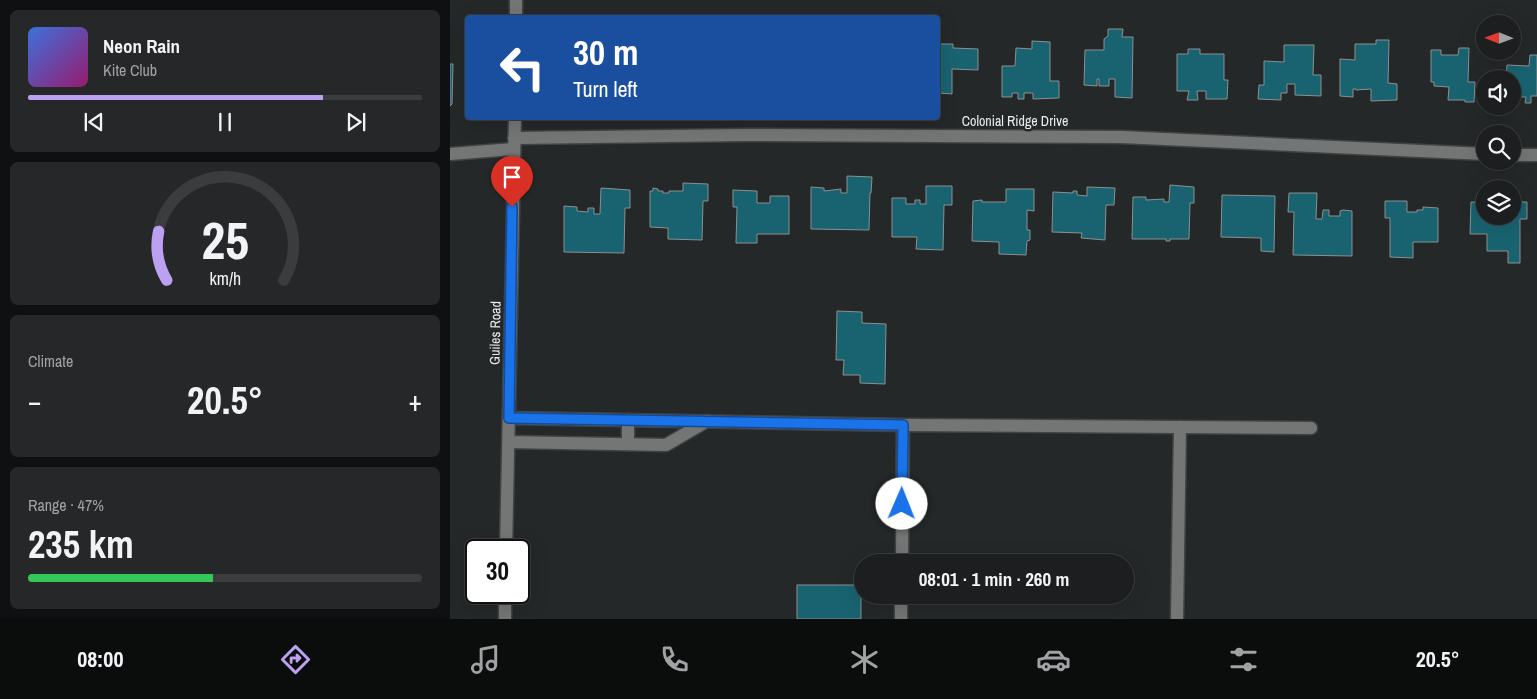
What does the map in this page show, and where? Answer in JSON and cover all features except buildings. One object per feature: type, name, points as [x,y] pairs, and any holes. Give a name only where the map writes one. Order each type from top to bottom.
[{"type":"street","points":[[516,0],[516,15]]},
{"type":"street","name":"Guiles Road","points":[[506,539],[515,120]]},
{"type":"street","name":"Colonial Ridge Drive","points":[[450,154],[514,144],[746,135],[1121,137],[1476,154]]},
{"type":"street","points":[[1521,155],[1537,155]]},
{"type":"street","points":[[509,418],[903,425],[1311,428]]},
{"type":"street","points":[[628,420],[628,444]]},
{"type":"street","points":[[509,442],[666,445],[707,422]]},
{"type":"street","points":[[902,554],[903,425]]},
{"type":"street","points":[[1177,619],[1180,427]]},
{"type":"street","points":[[505,604],[505,619]]},
{"type":"street","points":[[901,619],[902,604]]},
{"type":"route","points":[[512,207],[509,418],[903,425],[902,504]]}]
